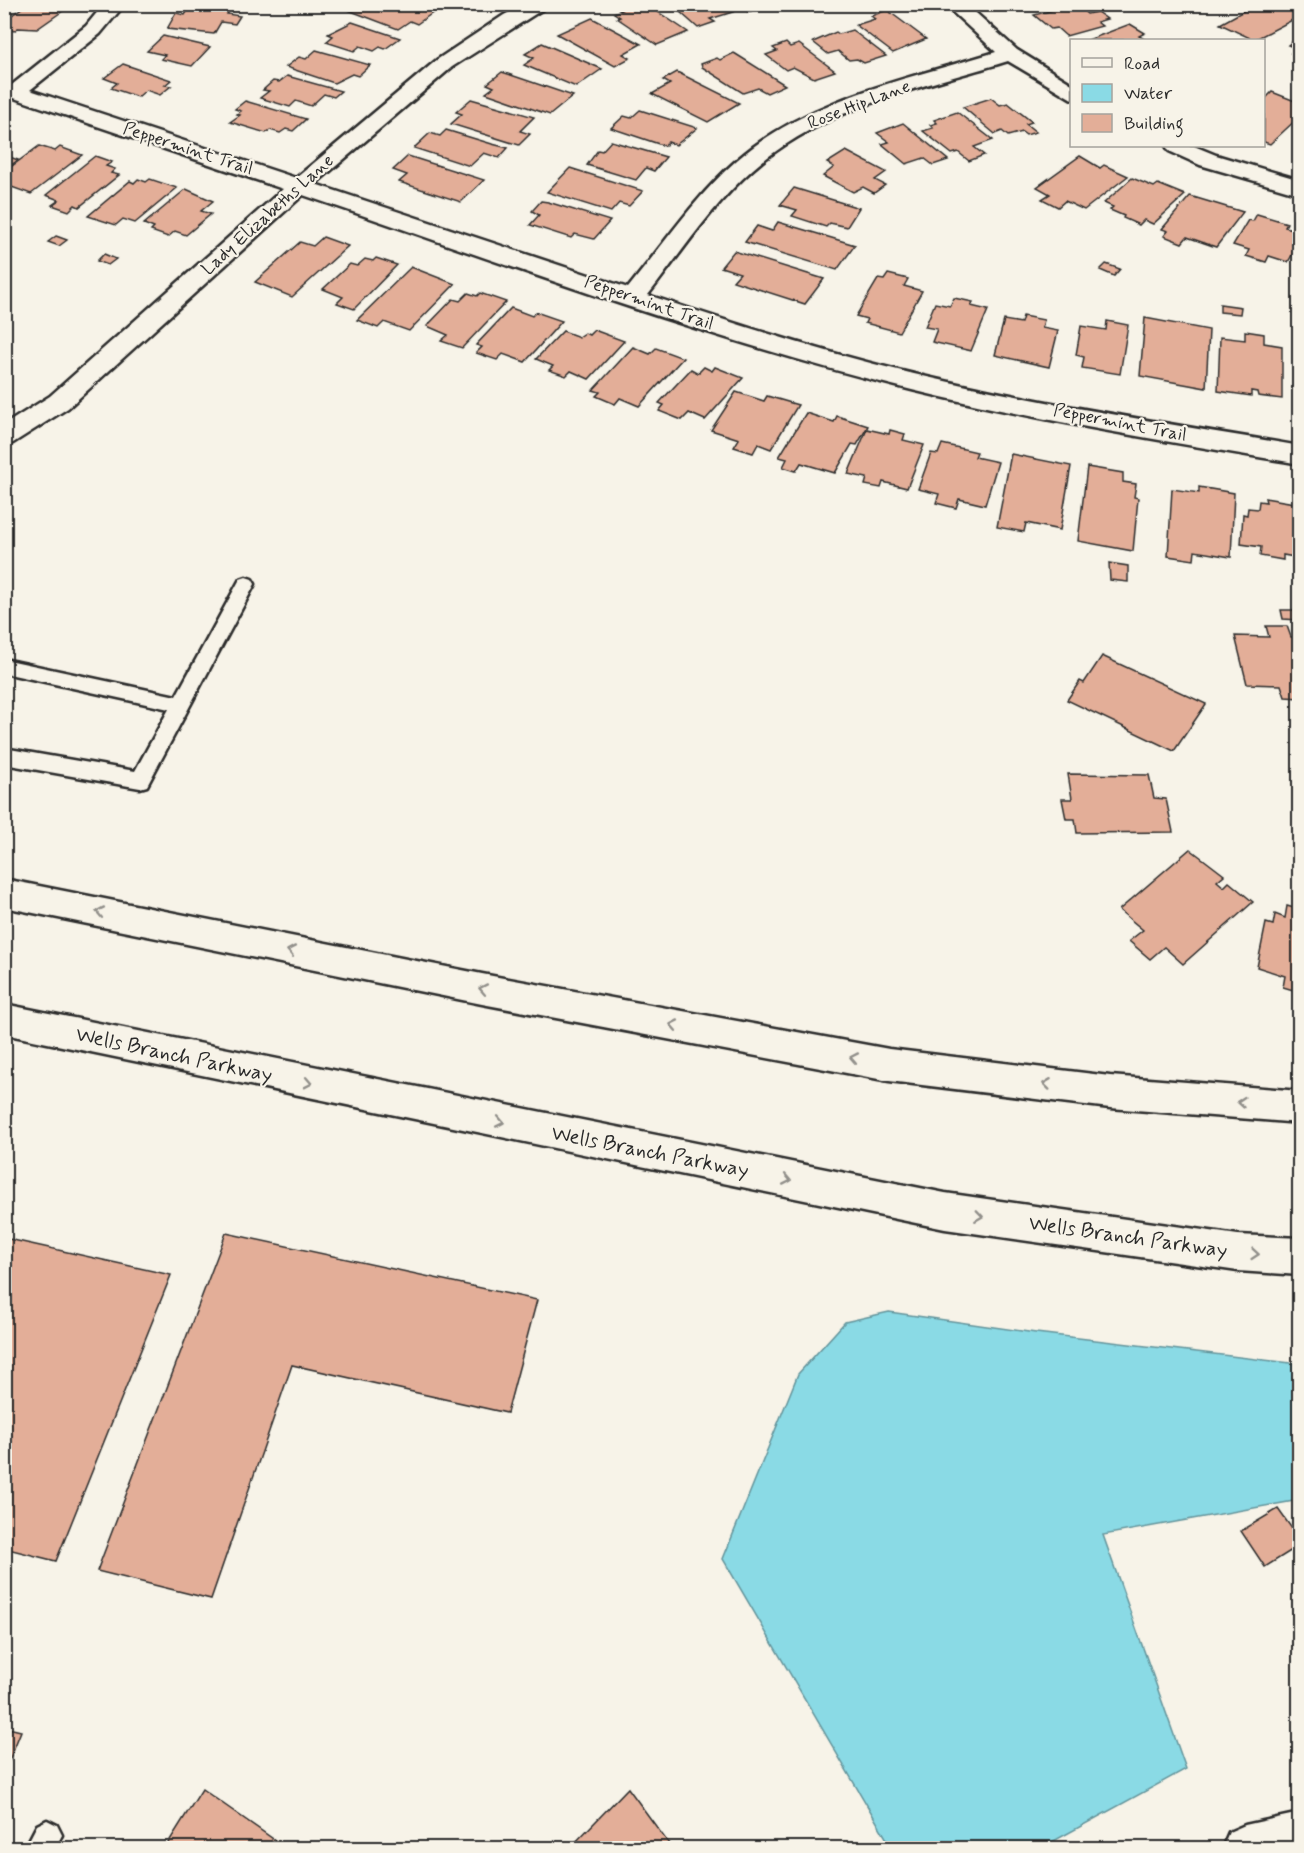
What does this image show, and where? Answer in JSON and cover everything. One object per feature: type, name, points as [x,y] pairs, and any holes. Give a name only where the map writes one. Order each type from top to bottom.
[{"type":"street","name":"Peppermint Trail","points":[[116,4],[93,30],[15,92],[739,333],[913,382],[1124,425],[1299,456]]},
{"type":"street","name":"Lady Elizabeths Lane","points":[[4,437],[59,402],[300,186],[445,63],[511,19],[541,4]]},
{"type":"street","points":[[954,4],[1010,54],[1070,92]]},
{"type":"street","name":"Rose Hip Lane","points":[[633,298],[724,185],[747,163],[776,141],[848,105],[1010,54]]},
{"type":"street","points":[[1179,147],[1208,160],[1299,187]]},
{"type":"street","points":[[4,893],[482,989],[889,1065],[1110,1092],[1299,1107]]},
{"type":"street","name":"Wells Branch Parkway","points":[[4,1019],[945,1211],[1238,1252],[1299,1257]]},
{"type":"street","points":[[1245,1848],[1299,1836]]},
{"type":"lane","points":[[4,756],[140,780],[246,584]]},
{"type":"lane","points":[[4,666],[181,704]]},
{"type":"water","points":[[889,1312],[1036,1333],[1299,1364],[1299,1500],[1103,1535],[1186,1769],[1041,1848],[892,1848],[723,1559],[798,1374],[845,1322]]},
{"type":"building","points":[[27,4],[65,4],[62,6],[67,8],[37,29],[18,28],[14,31],[4,28],[4,21]]},
{"type":"building","points":[[349,4],[413,4],[434,12],[417,24],[410,21],[398,29],[343,8]]},
{"type":"building","points":[[623,4],[646,4],[688,32],[657,45],[617,18],[620,17],[614,13],[622,10],[617,7]]},
{"type":"building","points":[[671,4],[723,4],[733,12],[710,19],[715,22],[698,28]]},
{"type":"building","points":[[740,4],[776,4],[748,12]]},
{"type":"building","points":[[1076,4],[1087,14],[1097,12],[1107,19],[1097,22],[1102,26],[1066,36],[1057,28],[1051,29],[1034,15]]},
{"type":"building","points":[[1256,4],[1270,8],[1277,4],[1300,16],[1256,39],[1220,24]]},
{"type":"building","points":[[191,6],[230,10],[227,14],[240,16],[235,24],[221,22],[214,34],[167,29],[176,13],[185,15]]},
{"type":"building","points":[[887,10],[926,39],[893,53],[856,25],[875,19],[871,16]]},
{"type":"building","points":[[592,18],[641,44],[623,54],[630,58],[615,66],[557,34]]},
{"type":"building","points":[[352,22],[400,38],[385,49],[380,47],[374,51],[360,46],[354,51],[326,42],[333,36],[328,34]]},
{"type":"building","points":[[1130,24],[1145,33],[1139,36],[1144,39],[1091,39]]},
{"type":"building","points":[[852,30],[886,56],[864,63],[857,59],[849,60],[838,51],[828,54],[813,42],[836,32],[839,34]]},
{"type":"building","points":[[1300,35],[1300,56],[1291,53],[1296,48],[1288,45]]},
{"type":"building","points":[[163,36],[210,47],[192,66],[161,59],[165,55],[147,51]]},
{"type":"building","points":[[542,43],[602,69],[576,87],[524,65],[534,58],[525,54]]},
{"type":"building","points":[[786,43],[790,47],[799,44],[835,71],[814,78],[793,67],[786,70],[766,55],[777,51],[773,48]]},
{"type":"building","points":[[316,50],[370,65],[358,76],[352,74],[334,83],[286,67],[299,57],[306,59]]},
{"type":"building","points":[[734,53],[785,85],[767,93],[758,88],[743,93],[702,67],[701,64],[717,58],[720,60]]},
{"type":"building","points":[[123,64],[171,80],[165,85],[171,86],[160,95],[146,90],[138,97],[111,88],[117,83],[104,78]]},
{"type":"building","points":[[502,72],[573,96],[550,115],[486,93],[494,87],[487,84]]},
{"type":"building","points":[[677,72],[739,103],[708,122],[652,94],[670,84],[663,80]]},
{"type":"building","points":[[287,76],[341,91],[334,97],[324,94],[311,106],[296,101],[290,107],[260,98],[269,91],[263,90],[273,81],[279,82]]},
{"type":"building","points":[[1272,92],[1300,103],[1300,116],[1270,144],[1265,142],[1265,99]]},
{"type":"building","points":[[991,98],[1000,105],[1008,103],[1032,122],[1026,124],[1036,132],[1026,135],[1022,132],[1008,136],[1002,131],[995,134],[963,107]]},
{"type":"building","points":[[471,99],[534,117],[520,131],[530,134],[519,145],[451,124],[462,114],[456,112]]},
{"type":"building","points":[[245,101],[306,119],[293,131],[286,129],[280,133],[270,130],[266,133],[230,122],[240,115],[237,114],[241,111],[235,109]]},
{"type":"building","points":[[640,110],[697,128],[676,145],[668,142],[665,146],[611,128],[624,116],[631,118]]},
{"type":"building","points":[[957,112],[993,140],[974,147],[984,155],[969,161],[958,152],[952,154],[923,131],[933,128],[930,125],[937,123],[934,120]]},
{"type":"building","points":[[903,123],[948,160],[933,165],[924,158],[906,164],[882,144],[889,142],[877,133]]},
{"type":"building","points":[[446,130],[508,148],[499,158],[484,153],[470,166],[414,148],[430,133],[440,136]]},
{"type":"building","points":[[611,141],[666,157],[654,171],[646,168],[636,180],[587,165],[598,150],[602,151]]},
{"type":"building","points":[[39,146],[55,151],[60,147],[82,155],[31,194],[9,186],[4,189],[4,172]]},
{"type":"building","points":[[846,151],[886,172],[875,180],[885,185],[874,193],[863,187],[853,192],[823,176],[834,167],[827,163]]},
{"type":"building","points":[[4,155],[18,160],[4,170]]},
{"type":"building","points":[[95,156],[112,162],[106,166],[115,169],[111,173],[119,175],[79,207],[75,205],[69,211],[52,205],[59,200],[46,195]]},
{"type":"building","points":[[408,156],[484,180],[461,202],[399,182],[407,175],[393,170]]},
{"type":"building","points":[[1080,156],[1100,168],[1104,165],[1128,176],[1084,210],[1065,201],[1058,207],[1042,199],[1050,194],[1037,187]]},
{"type":"building","points":[[570,168],[643,191],[629,206],[619,203],[611,212],[547,192]]},
{"type":"building","points":[[1132,178],[1154,187],[1158,184],[1185,195],[1153,224],[1144,220],[1139,225],[1110,210],[1113,207],[1104,203]]},
{"type":"building","points":[[138,179],[146,182],[150,179],[177,188],[135,223],[123,219],[116,225],[88,216],[130,181],[134,183]]},
{"type":"building","points":[[794,188],[859,208],[847,227],[830,223],[826,227],[792,216],[797,210],[780,205]]},
{"type":"building","points":[[186,189],[213,201],[201,211],[211,214],[186,235],[175,231],[168,237],[151,231],[154,228],[144,224]]},
{"type":"building","points":[[1190,196],[1243,212],[1216,247],[1187,237],[1182,243],[1164,236],[1168,231],[1162,229]]},
{"type":"building","points":[[541,201],[610,221],[594,239],[575,234],[571,238],[530,225],[539,215],[532,211]]},
{"type":"building","points":[[1257,214],[1287,223],[1285,227],[1300,231],[1300,241],[1288,262],[1269,256],[1266,262],[1246,256],[1249,250],[1233,245],[1248,220],[1253,221]]},
{"type":"building","points":[[778,222],[855,245],[837,270],[745,242],[757,226],[772,231]]},
{"type":"building","points":[[56,236],[67,240],[59,246],[48,242]]},
{"type":"building","points":[[323,237],[348,246],[292,297],[255,282],[300,242],[313,246]]},
{"type":"building","points":[[734,251],[824,279],[805,304],[733,281],[740,273],[721,267]]},
{"type":"building","points":[[104,254],[116,259],[108,265],[97,261]]},
{"type":"building","points":[[376,258],[397,265],[354,309],[337,303],[343,297],[323,289],[350,264],[357,266],[365,259],[373,261]]},
{"type":"building","points":[[1106,264],[1120,269],[1114,276],[1100,270]]},
{"type":"building","points":[[411,267],[455,284],[409,331],[384,322],[378,328],[357,320]]},
{"type":"building","points":[[888,274],[908,279],[904,286],[922,291],[899,332],[865,323],[867,319],[856,316],[878,279],[884,280]]},
{"type":"building","points":[[468,293],[477,296],[480,293],[506,302],[462,348],[441,341],[448,335],[427,326],[453,299],[460,301]]},
{"type":"building","points":[[954,298],[973,302],[971,306],[988,310],[971,351],[932,342],[937,329],[925,327],[935,303],[950,306]]},
{"type":"building","points":[[1220,304],[1241,307],[1240,314],[1220,312]]},
{"type":"building","points":[[511,308],[532,316],[536,312],[562,321],[525,362],[503,354],[497,360],[476,353],[482,347],[476,345]]},
{"type":"building","points":[[1023,316],[1044,320],[1042,328],[1058,331],[1049,367],[995,355],[1004,320],[1021,323]]},
{"type":"building","points":[[1145,318],[1209,330],[1206,388],[1140,376]]},
{"type":"building","points":[[1107,321],[1128,325],[1120,374],[1082,368],[1084,357],[1076,355],[1081,326],[1106,330]]},
{"type":"building","points":[[594,330],[624,341],[589,379],[571,371],[566,376],[549,370],[553,366],[536,359],[563,331],[579,337],[585,333],[589,335]]},
{"type":"building","points":[[1245,331],[1264,334],[1264,343],[1282,346],[1282,399],[1258,396],[1257,392],[1251,391],[1251,396],[1218,391],[1220,337],[1245,340]]},
{"type":"building","points":[[633,347],[650,354],[656,348],[683,358],[639,406],[620,398],[615,404],[596,396],[600,392],[593,390]]},
{"type":"building","points":[[704,367],[712,371],[715,367],[743,378],[705,420],[689,413],[682,420],[659,411],[664,405],[659,403],[691,369],[698,373]]},
{"type":"building","points":[[736,392],[764,401],[767,396],[798,405],[771,449],[758,444],[753,453],[734,447],[739,439],[711,430]]},
{"type":"building","points":[[806,413],[834,422],[837,416],[868,426],[857,445],[852,444],[835,473],[801,463],[796,471],[783,467],[787,459],[779,457]]},
{"type":"building","points":[[867,429],[889,434],[890,430],[905,434],[903,440],[924,445],[907,488],[883,482],[881,488],[865,485],[867,478],[848,474]]},
{"type":"building","points":[[942,444],[977,452],[975,457],[998,462],[985,505],[959,499],[956,508],[936,503],[939,494],[918,489],[931,453],[938,454]]},
{"type":"building","points":[[1011,454],[1071,466],[1060,530],[1026,523],[1024,532],[997,527]]},
{"type":"building","points":[[1087,467],[1123,473],[1123,482],[1136,484],[1134,497],[1138,498],[1133,551],[1078,541]]},
{"type":"building","points":[[1199,487],[1234,493],[1231,557],[1195,551],[1194,560],[1168,556],[1172,489],[1199,493]]},
{"type":"building","points":[[1265,498],[1300,504],[1300,508],[1297,507],[1295,546],[1300,547],[1300,558],[1283,555],[1283,560],[1260,556],[1261,547],[1241,544],[1243,514],[1247,515],[1248,508],[1258,509],[1259,501],[1266,502]]},
{"type":"building","points":[[1109,563],[1128,566],[1128,582],[1110,580]]},
{"type":"building","points":[[1281,610],[1297,610],[1299,620],[1283,619]]},
{"type":"building","points":[[1266,626],[1287,626],[1291,637],[1300,637],[1300,698],[1285,697],[1281,685],[1247,684],[1235,636],[1269,637]]},
{"type":"building","points":[[1102,656],[1206,704],[1174,751],[1067,700],[1080,681],[1084,683]]},
{"type":"building","points":[[1068,774],[1149,775],[1154,798],[1166,799],[1173,832],[1077,833],[1075,819],[1066,819],[1062,799],[1072,799]]},
{"type":"building","points":[[1190,849],[1224,875],[1217,881],[1224,887],[1229,882],[1253,902],[1183,964],[1164,947],[1150,959],[1129,941],[1143,930],[1119,910]]},
{"type":"building","points":[[1296,898],[1300,899],[1300,992],[1283,987],[1285,976],[1257,967],[1266,923],[1273,925],[1275,914],[1285,918],[1287,906],[1294,908]]},
{"type":"building","points":[[226,1233],[537,1300],[507,1413],[292,1365],[211,1599],[97,1571]]},
{"type":"building","points":[[4,1238],[171,1275],[56,1561],[4,1548]]},
{"type":"building","points":[[1278,1509],[1300,1540],[1300,1545],[1265,1567],[1241,1531]]},
{"type":"building","points":[[4,1727],[21,1731],[4,1773]]},
{"type":"building","points":[[628,1788],[672,1848],[570,1848]]},
{"type":"building","points":[[202,1789],[286,1848],[165,1848]]}]
